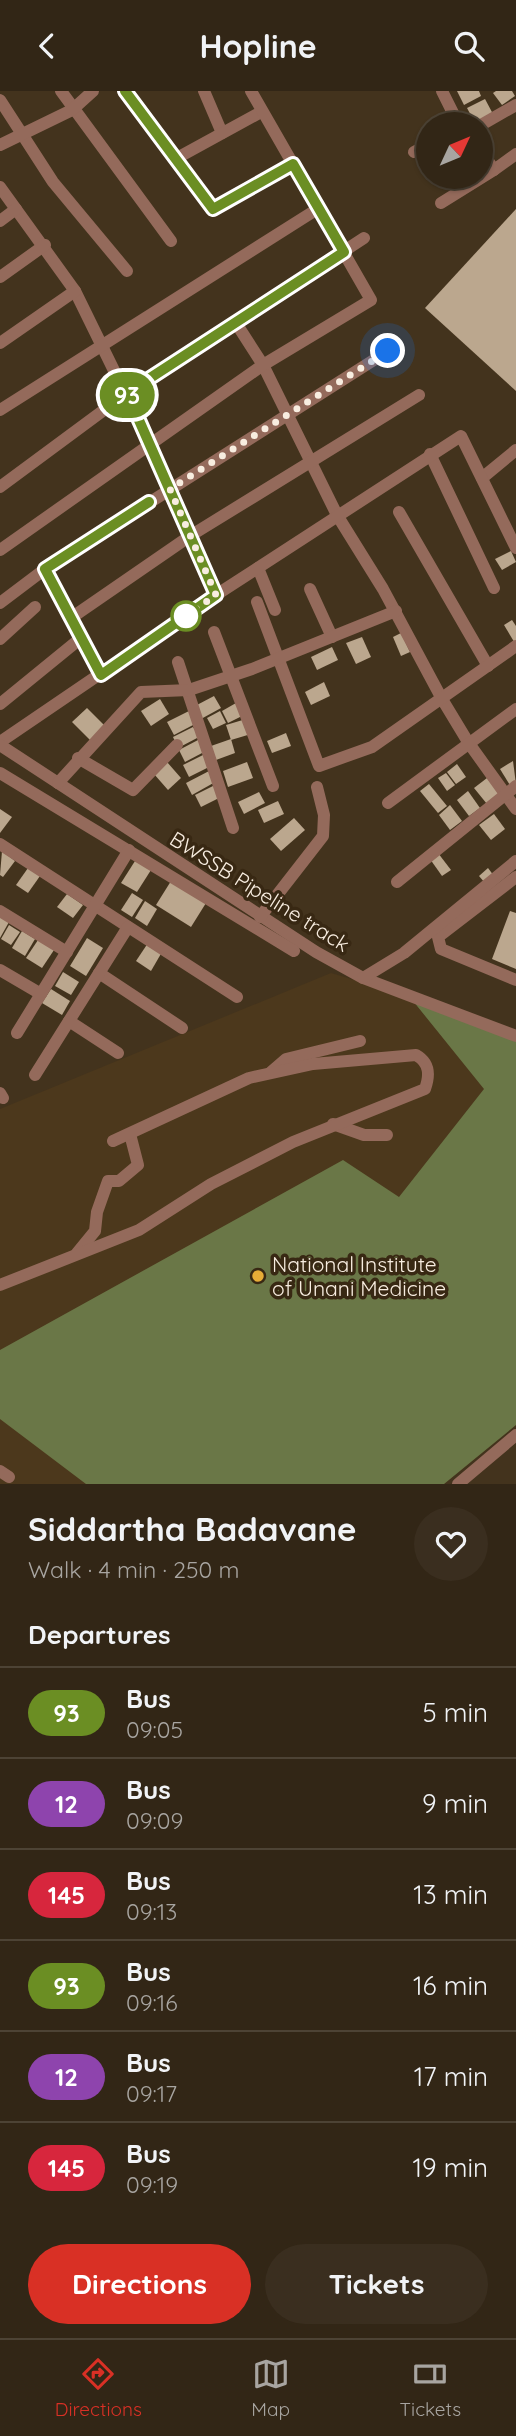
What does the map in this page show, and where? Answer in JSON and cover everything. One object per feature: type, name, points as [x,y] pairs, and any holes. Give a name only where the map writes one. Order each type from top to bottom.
[{"type":"street","points":[[61,91],[72,110],[171,241]]},
{"type":"street","points":[[0,145],[72,110],[93,91]]},
{"type":"street","points":[[125,91],[213,209],[293,164]]},
{"type":"street","points":[[204,91],[222,133]]},
{"type":"street","points":[[0,550],[263,365],[371,300],[251,91]]},
{"type":"street","points":[[442,91],[452,112]]},
{"type":"street","points":[[0,100],[53,182],[127,271]]},
{"type":"street","points":[[494,117],[516,104]]},
{"type":"street","points":[[177,158],[261,112]]},
{"type":"street","points":[[494,170],[516,154]]},
{"type":"street","points":[[0,187],[45,245],[75,291],[127,393],[216,595]]},
{"type":"street","points":[[441,203],[463,189]]},
{"type":"street","points":[[0,410],[318,208]]},
{"type":"street","points":[[0,221],[16,209]]},
{"type":"street","points":[[2,481],[127,393],[364,238]]},
{"type":"street","points":[[0,277],[45,245]]},
{"type":"street","points":[[0,342],[75,291]]},
{"type":"street","points":[[236,324],[263,365],[309,463],[337,515],[396,611],[442,699],[468,742],[511,789],[516,809]]},
{"type":"street","points":[[0,603],[45,569],[388,351]]},
{"type":"street","points":[[71,618],[190,536],[419,395]]},
{"type":"street","points":[[0,744],[216,595],[461,436],[511,526],[516,548]]},
{"type":"street","points":[[482,478],[516,450]]},
{"type":"street","points":[[430,454],[494,588]]},
{"type":"street","points":[[399,512],[488,666]]},
{"type":"street","points":[[258,568],[275,610]]},
{"type":"street","points":[[45,569],[101,675]]},
{"type":"street","points":[[310,589],[332,637]]},
{"type":"street","points":[[257,602],[280,657],[319,767],[372,747],[516,646]]},
{"type":"street","points":[[0,639],[35,607]]},
{"type":"street","points":[[58,783],[141,692],[189,690],[396,611]]},
{"type":"street","points":[[214,632],[273,786]]},
{"type":"street","points":[[0,704],[81,638]]},
{"type":"street","points":[[178,662],[233,828]]},
{"type":"street","points":[[388,803],[516,709]]},
{"type":"street","name":"BWSSB Pipeline track","points":[[0,744],[260,917],[363,978],[516,1036]]},
{"type":"street","points":[[78,758],[133,790],[177,745]]},
{"type":"street","points":[[12,753],[0,772],[294,951]]},
{"type":"street","points":[[260,917],[323,836],[324,815],[317,787]]},
{"type":"street","points":[[397,881],[511,789]]},
{"type":"street","points":[[0,844],[237,997]]},
{"type":"street","points":[[17,1033],[129,849]]},
{"type":"street","points":[[363,978],[404,953],[516,862]]},
{"type":"street","points":[[516,877],[438,937],[441,949],[516,980]]},
{"type":"street","points":[[0,911],[67,952]]},
{"type":"street","points":[[35,1075],[128,927]]},
{"type":"street","points":[[0,970],[41,994]]},
{"type":"street","points":[[99,973],[183,1028]]},
{"type":"street","points":[[69,1021],[118,1053]]},
{"type":"street","points":[[268,1074],[286,1059],[360,1041]]},
{"type":"street","points":[[0,1285],[14,1282],[33,1269],[139,1230],[211,1184],[333,1124],[425,1089],[429,1073],[426,1063],[416,1055],[313,1064],[249,1078],[113,1141]]},
{"type":"street","points":[[333,1124],[364,1135],[387,1135]]},
{"type":"street","points":[[78,1253],[95,1231],[97,1212],[108,1181],[119,1181],[138,1165],[130,1134]]},
{"type":"street","points":[[458,1484],[516,1436]]},
{"type":"shaded area","name":"National Institute of Unani Medicine","points":[[331,973],[409,996],[516,1127],[516,1425],[444,1484],[0,1484],[0,1109]]},
{"type":"green space","points":[[409,996],[516,1035],[516,1425],[444,1484],[86,1484],[0,1419],[0,1350],[343,1160],[399,1197],[484,1089]]},
{"type":"building","points":[[457,91],[479,91],[481,96],[464,105]]},
{"type":"building","points":[[512,91],[515,96],[502,105],[493,93]]},
{"type":"building","points":[[485,99],[492,112],[469,112],[467,108]]},
{"type":"building","points":[[516,209],[516,391],[425,308]]},
{"type":"building","points":[[511,551],[516,562],[502,570],[495,559]]},
{"type":"building","points":[[512,620],[516,626],[516,645],[504,625]]},
{"type":"building","points":[[401,633],[410,652],[401,656],[393,637]]},
{"type":"building","points":[[362,637],[371,657],[356,664],[346,643]]},
{"type":"building","points":[[332,647],[338,660],[317,670],[311,657]]},
{"type":"building","points":[[324,682],[330,696],[311,705],[305,692]]},
{"type":"building","points":[[214,696],[221,708],[201,719],[195,706]]},
{"type":"building","points":[[160,699],[169,714],[151,726],[141,711]]},
{"type":"building","points":[[236,703],[242,716],[228,723],[222,711]]},
{"type":"building","points":[[87,708],[105,726],[90,740],[72,722]]},
{"type":"building","points":[[189,711],[195,724],[174,735],[167,722]]},
{"type":"building","points":[[220,711],[226,723],[213,729],[207,718]]},
{"type":"building","points":[[246,719],[251,734],[231,740],[226,725]]},
{"type":"building","points":[[193,727],[199,737],[178,748],[173,737]]},
{"type":"building","points":[[286,733],[291,746],[272,753],[267,741]]},
{"type":"building","points":[[231,739],[235,753],[216,760],[211,746]]},
{"type":"building","points":[[198,740],[204,752],[185,762],[179,750]]},
{"type":"building","points":[[207,753],[213,765],[189,777],[183,765]]},
{"type":"building","points":[[513,761],[516,784],[511,787],[500,769]]},
{"type":"building","points":[[167,762],[181,778],[168,790],[154,774]]},
{"type":"building","points":[[247,762],[253,778],[228,787],[223,771]]},
{"type":"building","points":[[457,764],[466,777],[456,784],[447,772]]},
{"type":"building","points":[[211,770],[217,781],[192,795],[186,783]]},
{"type":"building","points":[[446,773],[455,785],[447,791],[438,778]]},
{"type":"building","points":[[487,778],[500,794],[487,804],[474,788]]},
{"type":"building","points":[[217,784],[223,796],[201,807],[195,795]]},
{"type":"building","points":[[429,784],[447,806],[438,813],[420,791]]},
{"type":"building","points":[[468,791],[480,808],[469,816],[457,800]]},
{"type":"building","points":[[259,792],[265,803],[244,814],[238,802]]},
{"type":"building","points":[[278,801],[284,814],[264,823],[258,810]]},
{"type":"building","points":[[450,805],[462,821],[450,830],[439,815]]},
{"type":"building","points":[[0,809],[12,817],[0,833]]},
{"type":"building","points":[[494,814],[505,829],[491,840],[479,825]]},
{"type":"building","points":[[294,818],[305,830],[281,851],[270,839]]},
{"type":"building","points":[[2,851],[15,861],[3,877],[0,875]]},
{"type":"building","points":[[438,853],[451,870],[442,876],[430,859]]},
{"type":"building","points":[[135,861],[151,870],[137,892],[121,883]]},
{"type":"building","points":[[28,868],[40,876],[28,893],[16,885]]},
{"type":"building","points":[[488,868],[494,876],[485,883],[479,876]]},
{"type":"building","points":[[171,881],[206,903],[191,927],[156,905]]},
{"type":"building","points":[[132,893],[143,900],[132,917],[121,910]]},
{"type":"building","points":[[67,894],[83,905],[73,918],[57,907]]},
{"type":"building","points":[[145,901],[157,909],[147,926],[135,918]]},
{"type":"building","points":[[510,911],[516,913],[516,969],[492,959]]},
{"type":"building","points":[[0,916],[9,922],[0,938]]},
{"type":"building","points":[[9,925],[20,932],[11,945],[1,939]]},
{"type":"building","points":[[22,931],[35,939],[25,956],[12,948]]},
{"type":"building","points":[[87,938],[103,948],[86,976],[70,966]]},
{"type":"building","points":[[38,940],[54,950],[42,968],[26,958]]},
{"type":"building","points":[[148,943],[162,952],[151,971],[136,961]]},
{"type":"building","points":[[63,972],[79,982],[71,995],[55,986]]},
{"type":"building","points":[[51,989],[70,1001],[62,1015],[42,1003]]},
{"type":"bus line","name":"93","points":[[125,91],[213,209],[293,164],[344,252],[127,393],[216,595],[101,675],[45,569],[149,502]]},
{"type":"place","name":"National Institute of Unani Medicine","points":[[258,1276]]},
{"type":"route","points":[[186,616],[216,595],[170,489],[388,351]]}]
